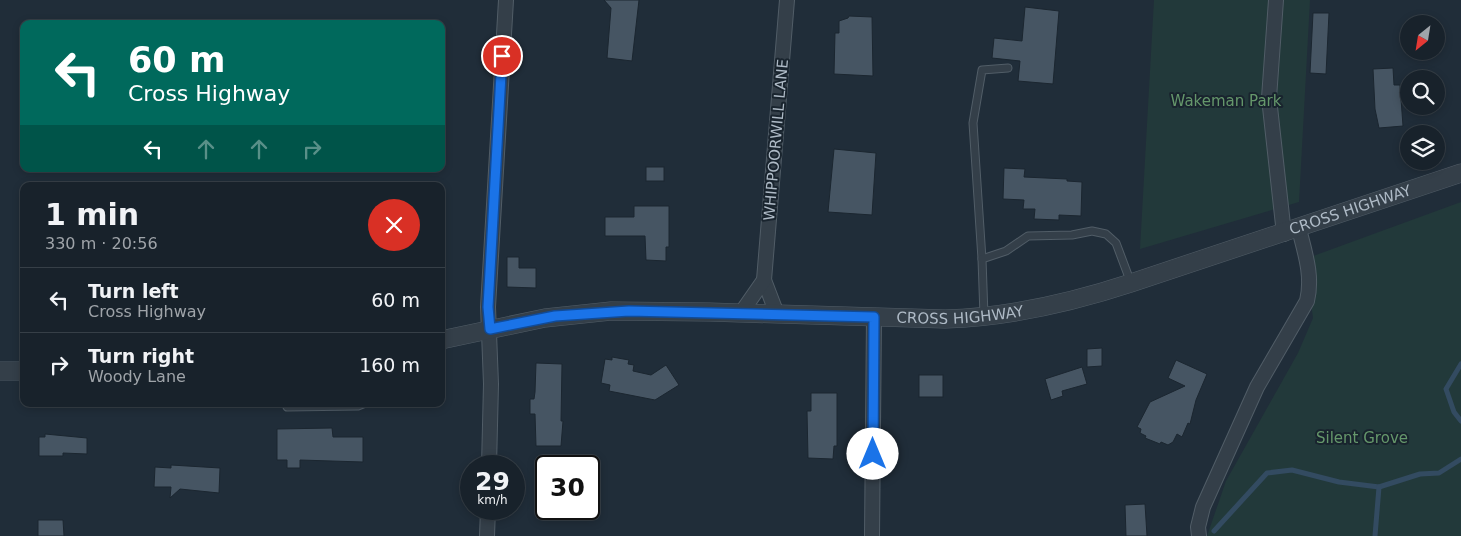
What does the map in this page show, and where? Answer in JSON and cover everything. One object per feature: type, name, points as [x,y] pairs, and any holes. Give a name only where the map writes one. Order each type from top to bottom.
[{"type":"street","points":[[489,455],[490,329],[488,307],[506,0]]},
{"type":"street","name":"WHIPPOORWILL LANE","points":[[777,314],[764,280],[787,0]]},
{"type":"street","points":[[1199,536],[1198,527],[1203,507],[1257,387],[1307,301],[1309,271],[1291,231],[1269,98],[1276,0]]},
{"type":"street","name":"CROSS HIGHWAY","points":[[445,339],[545,318],[586,313],[636,311],[945,319],[984,317],[1065,304],[1461,174]]},
{"type":"street","points":[[741,313],[764,280]]},
{"type":"street","points":[[872,536],[874,317]]},
{"type":"street","points":[[0,371],[20,371]]},
{"type":"street","points":[[487,536],[488,520]]},
{"type":"lane","points":[[984,317],[973,124],[982,70],[1008,68]]},
{"type":"lane","points":[[982,260],[1006,250],[1028,236],[1072,235],[1092,231],[1106,234],[1116,243],[1131,283]]},
{"type":"green space","name":"Wakeman Park","points":[[1154,0],[1310,0],[1299,202],[1140,249]]},
{"type":"green space","name":"Silent Grove","points":[[1461,202],[1461,536],[1207,536],[1226,481],[1298,353],[1313,318],[1305,259]]},
{"type":"building","points":[[604,0],[639,0],[632,61],[607,58],[611,8]]},
{"type":"building","points":[[1025,7],[1059,11],[1053,84],[1018,81],[1020,61],[992,58],[994,38],[1022,41]]},
{"type":"building","points":[[1313,13],[1329,13],[1326,74],[1310,73]]},
{"type":"building","points":[[849,16],[872,17],[873,76],[834,74],[835,33],[839,33],[839,21]]},
{"type":"building","points":[[1393,68],[1394,85],[1400,85],[1400,115],[1402,115],[1403,125],[1379,128],[1375,109],[1373,69]]},
{"type":"building","points":[[834,149],[876,153],[872,215],[828,212]]},
{"type":"building","points":[[646,167],[664,167],[664,181],[646,181]]},
{"type":"building","points":[[1004,168],[1025,169],[1024,177],[1067,179],[1067,181],[1082,182],[1081,216],[1059,215],[1059,220],[1034,219],[1035,209],[1023,209],[1024,200],[1003,199]]},
{"type":"building","points":[[634,206],[669,206],[669,247],[666,247],[666,261],[646,260],[645,236],[605,236],[605,217],[634,217]]},
{"type":"building","points":[[507,257],[519,257],[519,268],[536,268],[536,288],[507,287]]},
{"type":"building","points":[[1102,348],[1102,366],[1087,367],[1087,349]]},
{"type":"building","points":[[612,357],[629,360],[628,364],[634,365],[633,371],[651,375],[666,365],[679,385],[655,400],[609,391],[610,385],[601,383],[605,359],[612,360]]},
{"type":"building","points":[[1176,360],[1207,374],[1196,400],[1190,424],[1188,423],[1182,437],[1177,434],[1173,442],[1168,445],[1161,442],[1160,444],[1145,438],[1146,436],[1140,433],[1141,429],[1137,427],[1150,402],[1185,386],[1168,378]]},
{"type":"building","points":[[536,363],[562,364],[561,421],[563,421],[561,446],[536,446],[535,414],[530,414],[530,399],[534,399]]},
{"type":"building","points":[[1082,367],[1087,384],[1062,391],[1063,396],[1051,400],[1045,379]]},
{"type":"building","points":[[919,375],[943,375],[943,397],[919,397]]},
{"type":"building","points":[[811,393],[837,393],[837,446],[834,446],[833,459],[808,458],[807,411],[811,411]]},
{"type":"building","points":[[332,428],[333,437],[363,437],[363,462],[300,460],[300,468],[287,468],[287,460],[277,460],[277,429]]},
{"type":"building","points":[[45,434],[87,438],[87,454],[63,453],[63,456],[39,456],[39,437],[45,437]]},
{"type":"building","points":[[171,465],[220,468],[219,493],[180,489],[170,498],[171,487],[154,487],[155,467],[171,468]]},
{"type":"building","points":[[1145,504],[1147,536],[1126,536],[1125,505]]},
{"type":"building","points":[[38,520],[63,520],[64,536],[38,536]]},
{"type":"waterway","points":[[1461,364],[1446,389],[1454,412],[1461,421]]},
{"type":"waterway","points":[[1214,531],[1267,473],[1292,470],[1339,482],[1379,487],[1420,474],[1439,473],[1461,459]]},
{"type":"waterway","points":[[1375,536],[1379,487]]},
{"type":"route","points":[[502,56],[488,307],[490,329],[555,316],[629,311],[874,317],[873,454]]}]
